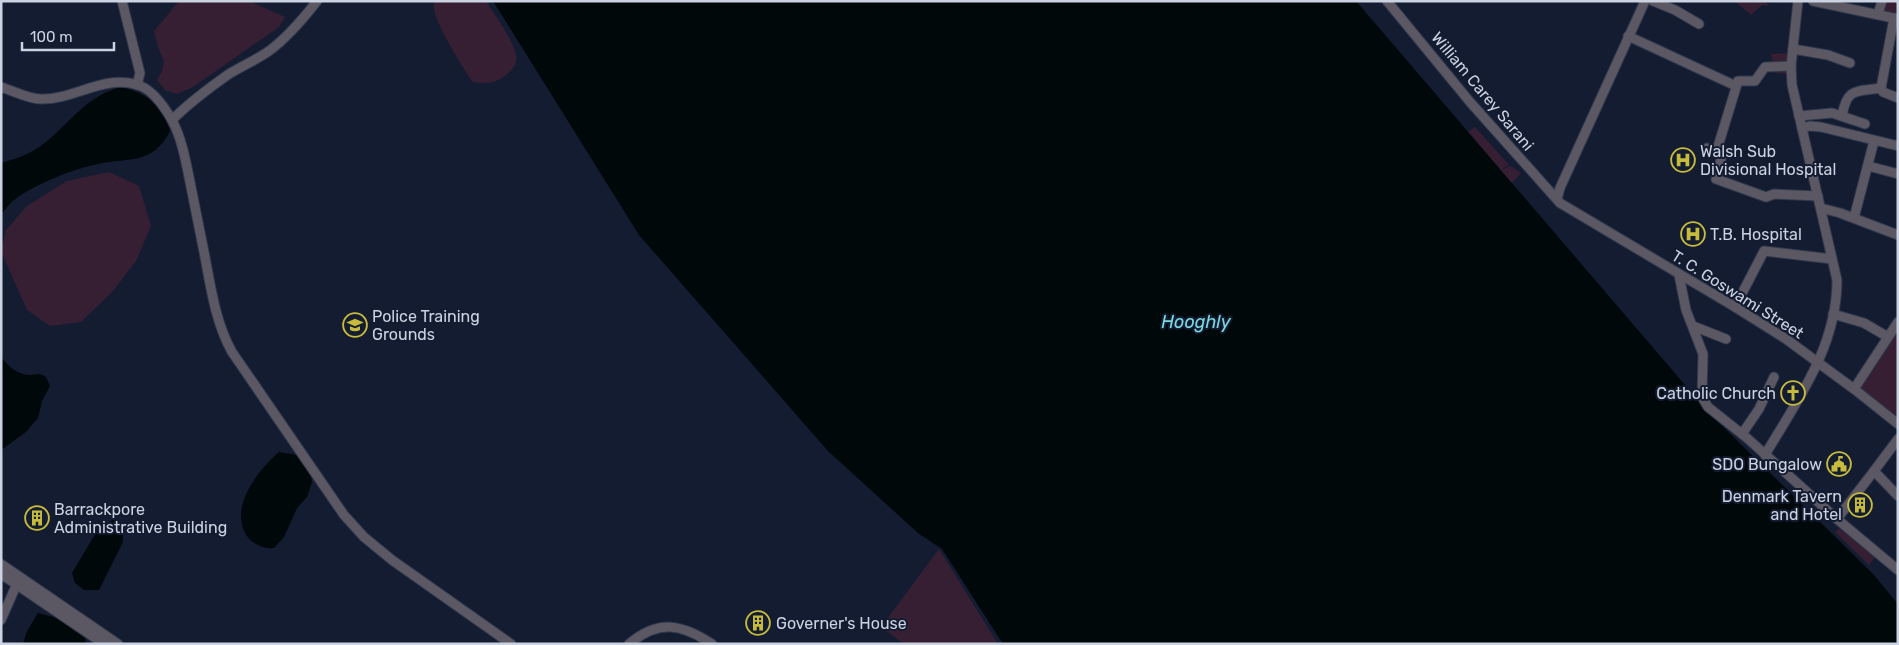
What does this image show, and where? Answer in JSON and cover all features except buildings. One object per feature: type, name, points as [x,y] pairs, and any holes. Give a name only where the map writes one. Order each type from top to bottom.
[{"type":"street","points":[[122,1],[140,73],[137,85]]},
{"type":"street","points":[[172,120],[230,74],[282,41],[317,1]]},
{"type":"street","name":"William Carey Sarani","points":[[1387,1],[1470,102],[1545,188],[1557,199]]},
{"type":"street","points":[[1557,199],[1560,188],[1645,1]]},
{"type":"street","points":[[1653,1],[1699,24]]},
{"type":"street","points":[[1765,455],[1819,363],[1834,314],[1837,296],[1837,280],[1792,85],[1791,66],[1798,1]]},
{"type":"street","points":[[1813,1],[1832,3],[1896,18],[1880,88]]},
{"type":"street","points":[[1878,14],[1882,1]]},
{"type":"street","points":[[1628,36],[1736,86]]},
{"type":"street","points":[[1793,49],[1822,54],[1850,63]]},
{"type":"street","points":[[1716,153],[1739,80],[1755,82],[1765,67],[1791,66]]},
{"type":"street","points":[[1,87],[34,98],[43,99],[115,82],[137,85],[151,93],[172,120],[185,159],[211,290],[224,334],[232,352],[344,515],[364,537],[392,560],[511,644]]},
{"type":"street","points":[[1880,88],[1883,92],[1898,98]]},
{"type":"street","points":[[1842,116],[1845,101],[1850,95],[1866,89],[1880,88]]},
{"type":"street","points":[[1799,116],[1828,112],[1865,124]]},
{"type":"street","points":[[1802,128],[1810,126],[1821,128],[1898,146]]},
{"type":"street","points":[[1854,218],[1874,141]]},
{"type":"street","points":[[1707,148],[1722,155],[1716,179],[1766,197],[1774,194],[1818,196]]},
{"type":"street","points":[[1868,166],[1898,174]]},
{"type":"street","name":"T. C. Goswami Street","points":[[1557,199],[1564,206],[1735,306],[1786,339],[1898,424]]},
{"type":"street","points":[[1820,208],[1854,218],[1898,235]]},
{"type":"street","points":[[1735,306],[1764,251],[1832,260]]},
{"type":"street","points":[[1679,274],[1684,302],[1703,354],[1702,391],[1704,402],[1715,414],[1742,434],[1837,519],[1898,570]]},
{"type":"street","points":[[1834,314],[1864,322],[1888,337]]},
{"type":"street","points":[[1854,389],[1898,322]]},
{"type":"street","points":[[1693,326],[1726,339]]},
{"type":"street","points":[[1742,434],[1759,409],[1774,378]]},
{"type":"street","points":[[1837,519],[1898,439]]},
{"type":"street","points":[[1874,471],[1898,496]]},
{"type":"street","points":[[1,564],[18,580],[104,644]]},
{"type":"street","points":[[1,574],[18,580],[118,644]]},
{"type":"street","points":[[1,620],[18,580]]},
{"type":"street","points":[[630,644],[643,634],[666,626],[688,630],[712,644]]},
{"type":"shaded area","points":[[179,1],[249,1],[285,17],[279,27],[193,87],[177,94],[165,90],[157,80],[162,71],[164,61],[154,31]]},
{"type":"shaded area","points":[[434,1],[486,1],[508,35],[514,49],[516,61],[512,69],[503,78],[495,81],[487,83],[473,82],[440,25],[434,8]]},
{"type":"shaded area","points":[[1734,1],[1764,1],[1770,6],[1762,5],[1751,15]]},
{"type":"shaded area","points":[[1886,1],[1898,1],[1898,16],[1883,13]]},
{"type":"shaded area","points":[[1791,53],[1788,74],[1775,73],[1771,54]]},
{"type":"shaded area","points":[[1475,127],[1509,165],[1500,170],[1511,166],[1521,173],[1508,187],[1462,136]]},
{"type":"shaded area","points":[[109,172],[139,186],[151,226],[136,261],[113,291],[81,322],[50,326],[27,310],[1,251],[6,230],[27,206],[67,181]]},
{"type":"shaded area","points":[[1898,330],[1898,418],[1858,392]]},
{"type":"shaded area","points":[[1842,526],[1876,556],[1869,565],[1835,532]]},
{"type":"shaded area","points":[[939,549],[998,644],[904,644],[881,627]]},
{"type":"water","name":"Hooghly","points":[[493,1],[1356,1],[1709,413],[1873,574],[1898,604],[1898,644],[1003,644],[942,549],[918,533],[828,451],[639,235]]},
{"type":"water","points":[[121,87],[146,97],[163,114],[170,131],[156,150],[140,158],[88,166],[66,173],[32,188],[12,202],[1,214],[1,163],[24,155],[40,146],[93,100]]},
{"type":"water","points":[[1,357],[17,372],[26,375],[39,374],[46,377],[50,386],[42,401],[38,418],[26,432],[1,450]]},
{"type":"water","points":[[279,452],[297,455],[310,470],[312,482],[307,497],[297,508],[284,537],[274,548],[266,548],[259,546],[247,536],[242,525],[241,514],[248,490],[262,469]]},
{"type":"water","points":[[114,519],[123,528],[123,542],[99,590],[84,590],[75,583],[72,573],[97,531]]},
{"type":"water","points":[[38,613],[57,618],[85,638],[86,644],[23,644],[27,631]]},
{"type":"place","name":"Walsh Sub Divisional Hospital","points":[[1683,160]]},
{"type":"place","name":"T.B. Hospital","points":[[1693,234]]},
{"type":"place","name":"Police Training Grounds","points":[[355,325]]},
{"type":"place","name":"Catholic Church","points":[[1793,393]]},
{"type":"place","name":"SDO Bungalow","points":[[1839,464]]},
{"type":"place","name":"Denmark Tavern and Hotel","points":[[1860,505]]},
{"type":"place","name":"Barrackpore Administrative Building","points":[[37,518]]},
{"type":"place","name":"Governer's House","points":[[758,623]]}]
